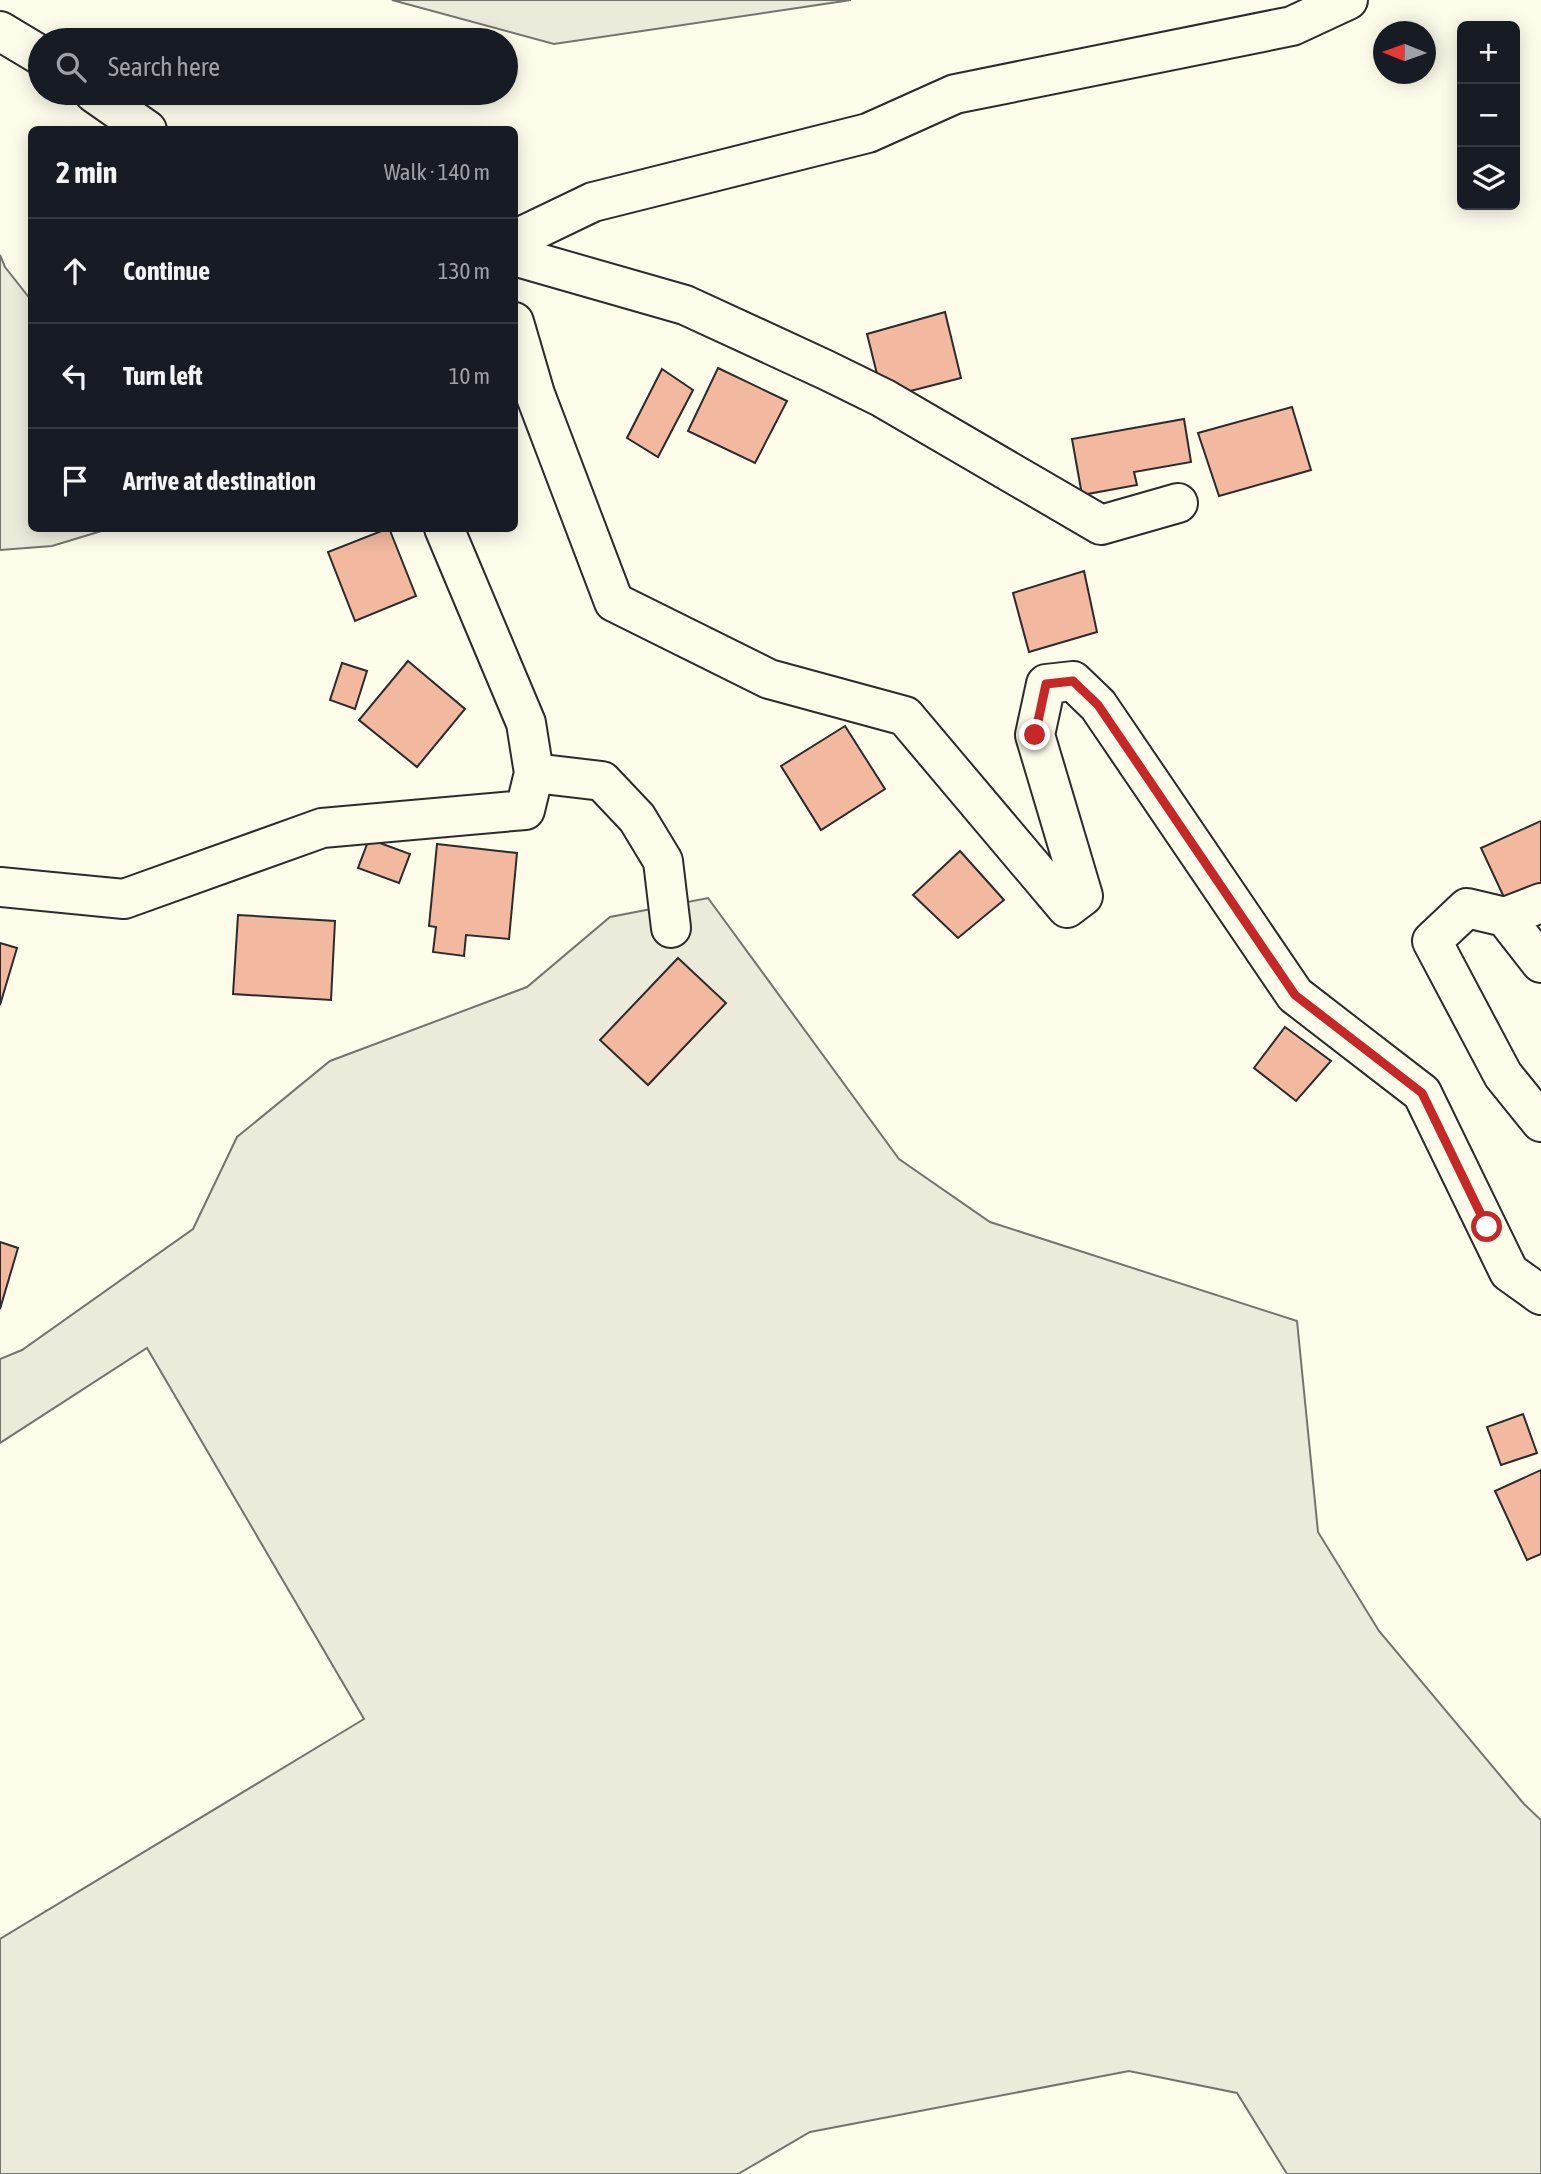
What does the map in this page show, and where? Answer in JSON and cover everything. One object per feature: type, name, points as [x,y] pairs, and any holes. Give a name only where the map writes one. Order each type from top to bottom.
[{"type":"street","points":[[518,238],[593,202],[868,133],[956,94],[1292,26],[1348,0]]},
{"type":"street","points":[[0,30],[28,48]]},
{"type":"street","points":[[111,105],[141,126]]},
{"type":"street","points":[[518,257],[685,305],[732,326],[883,398],[1101,525],[1178,503]]},
{"type":"street","points":[[518,336],[535,394],[614,601],[769,679],[905,716],[1068,908],[1083,896],[1035,735],[1046,684],[1073,681],[1098,705],[1295,995],[1422,1093],[1509,1272],[1541,1295]]},
{"type":"street","points":[[0,887],[124,899],[322,828],[525,810],[534,773],[526,723],[446,532]]},
{"type":"street","points":[[534,773],[602,781],[637,818],[663,861],[671,928]]},
{"type":"street","points":[[1541,903],[1505,916],[1467,908],[1432,941],[1503,1075],[1541,1122]]},
{"type":"street","points":[[1505,916],[1541,963]]},
{"type":"shaded area","points":[[392,0],[851,0],[554,44],[518,34],[518,28],[495,28]]},
{"type":"shaded area","points":[[0,255],[5,267],[28,296],[28,532],[98,532],[52,546],[0,550]]},
{"type":"shaded area","points":[[708,898],[899,1159],[990,1222],[1297,1321],[1318,1532],[1379,1631],[1524,1804],[1541,1820],[1541,2174],[1287,2174],[1237,2093],[1129,2071],[810,2132],[738,2174],[0,2174],[0,1939],[364,1719],[147,1348],[0,1443],[0,1359],[22,1350],[193,1229],[237,1137],[330,1061],[527,987],[610,917]]},
{"type":"building","points":[[945,312],[961,378],[883,398],[867,334]]},
{"type":"building","points":[[718,368],[787,401],[755,463],[688,431]]},
{"type":"building","points":[[662,369],[693,390],[658,457],[627,438]]},
{"type":"building","points":[[1292,407],[1311,470],[1219,496],[1198,433]]},
{"type":"building","points":[[1184,419],[1191,462],[1134,472],[1137,485],[1082,495],[1072,439]]},
{"type":"building","points":[[379,532],[391,532],[416,596],[355,621],[328,552]]},
{"type":"building","points":[[1084,571],[1097,632],[1029,652],[1013,593]]},
{"type":"building","points":[[408,661],[465,709],[417,767],[359,720]]},
{"type":"building","points":[[342,663],[367,671],[355,709],[330,700]]},
{"type":"building","points":[[845,726],[885,789],[821,830],[781,766]]},
{"type":"building","points":[[1541,821],[1541,891],[1508,906],[1481,848]]},
{"type":"building","points":[[369,839],[410,854],[399,883],[358,868]]},
{"type":"building","points":[[437,844],[517,853],[509,939],[466,935],[464,956],[433,952],[436,927],[429,926]]},
{"type":"building","points":[[960,851],[1004,900],[958,938],[913,895]]},
{"type":"building","points":[[238,915],[335,921],[331,1000],[233,994]]},
{"type":"building","points":[[0,943],[17,948],[0,1005]]},
{"type":"building","points":[[678,958],[726,1003],[648,1085],[600,1040]]},
{"type":"building","points":[[1285,1027],[1331,1061],[1296,1101],[1254,1068]]},
{"type":"building","points":[[0,1242],[18,1248],[0,1309]]},
{"type":"building","points":[[1523,1414],[1537,1453],[1501,1465],[1487,1427]]},
{"type":"building","points":[[1541,1470],[1541,1554],[1527,1560],[1495,1491]]},
{"type":"route","points":[[1035,735],[1046,684],[1073,681],[1098,705],[1295,995],[1422,1093],[1487,1227]]}]
